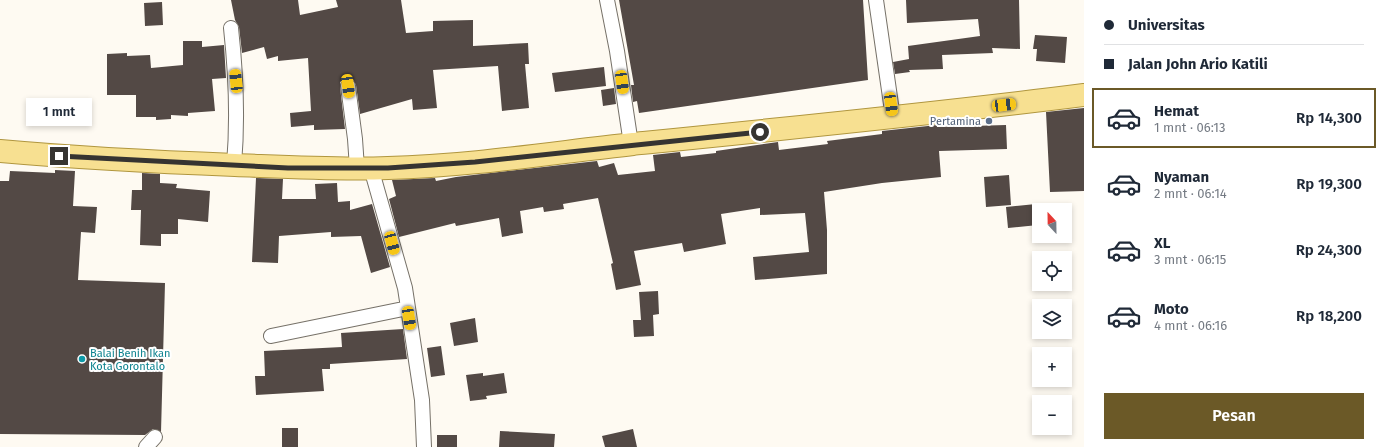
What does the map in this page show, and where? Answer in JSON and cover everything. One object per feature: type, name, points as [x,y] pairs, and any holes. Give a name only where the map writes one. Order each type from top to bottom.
[{"type":"main road","points":[[0,151],[88,158],[234,166],[364,168],[475,162],[631,144],[893,118],[1084,95]]},
{"type":"street","points":[[607,0],[617,51],[631,144]]},
{"type":"street","points":[[876,0],[893,118]]},
{"type":"street","points":[[230,28],[236,81],[237,130],[234,166]]},
{"type":"street","points":[[348,86],[356,139],[364,168],[405,288],[422,400],[424,447]]},
{"type":"street","points":[[271,336],[408,308]]},
{"type":"building","points":[[231,0],[298,0],[300,15],[338,7],[336,0],[401,0],[406,33],[433,31],[433,21],[473,20],[473,46],[528,43],[529,64],[525,64],[529,108],[502,111],[498,66],[433,70],[437,108],[413,110],[412,99],[360,114],[356,85],[352,78],[347,78],[340,82],[345,129],[314,130],[314,125],[291,127],[290,113],[311,111],[308,58],[278,61],[278,56],[267,59],[264,47],[242,53],[239,27],[235,20]]},
{"type":"building","points":[[619,0],[863,0],[868,80],[639,113],[637,101],[633,102],[631,85],[634,85]]},
{"type":"building","points":[[906,0],[1019,0],[1020,49],[992,48],[993,53],[942,55],[943,69],[909,70],[910,72],[895,74],[893,62],[909,59],[908,46],[980,36],[978,19],[907,23]]},
{"type":"building","points":[[162,2],[163,25],[145,26],[144,3]]},
{"type":"building","points":[[1035,35],[1067,37],[1065,63],[1036,61],[1037,49],[1033,49]]},
{"type":"building","points":[[183,41],[202,41],[202,47],[224,45],[226,78],[212,79],[215,111],[188,113],[188,116],[171,115],[171,119],[156,120],[156,117],[136,117],[136,95],[107,95],[107,54],[127,53],[127,56],[150,55],[151,68],[183,65]]},
{"type":"building","points":[[604,67],[606,86],[555,92],[552,73]]},
{"type":"building","points":[[614,88],[616,104],[603,106],[601,90]]},
{"type":"building","points":[[1084,108],[1084,191],[1050,192],[1046,112]]},
{"type":"building","points":[[937,125],[937,127],[1006,125],[1007,149],[939,151],[941,177],[882,183],[824,192],[827,230],[827,274],[755,280],[753,257],[809,252],[805,213],[760,215],[760,208],[721,214],[726,244],[684,252],[682,243],[634,251],[641,285],[616,290],[611,264],[613,263],[598,198],[563,204],[564,209],[544,212],[543,207],[520,211],[523,233],[502,237],[499,218],[456,226],[455,223],[399,237],[389,199],[396,196],[392,180],[435,178],[436,181],[456,177],[597,161],[599,167],[614,163],[618,175],[655,171],[653,155],[680,152],[681,157],[716,153],[716,151],[778,142],[779,150],[828,144],[827,141],[882,134],[882,131]]},
{"type":"building","name":"Balai Benih Ikan Kota Gorontalo","points":[[55,170],[75,171],[73,206],[97,207],[95,233],[81,232],[78,280],[165,283],[161,432],[153,429],[145,435],[0,434],[0,181],[9,181],[10,171],[55,173]]},
{"type":"building","points":[[142,173],[160,174],[160,183],[177,184],[176,188],[210,191],[208,222],[178,219],[178,234],[161,234],[161,246],[140,245],[141,210],[131,210],[132,190],[142,190]]},
{"type":"building","points":[[1009,175],[1011,205],[986,207],[984,177]]},
{"type":"building","points":[[256,178],[283,179],[282,199],[316,199],[315,184],[337,183],[338,202],[350,201],[350,210],[372,204],[390,267],[371,273],[361,236],[331,237],[331,232],[279,236],[278,263],[252,262]]},
{"type":"building","points":[[1032,204],[1032,226],[1008,228],[1006,207]]},
{"type":"building","points":[[658,291],[659,314],[653,315],[654,336],[634,337],[633,320],[641,320],[639,292]]},
{"type":"building","points":[[475,318],[478,342],[454,346],[450,323]]},
{"type":"building","points":[[403,329],[407,359],[330,364],[330,369],[322,369],[324,391],[256,395],[255,376],[265,376],[264,351],[342,347],[341,333]]},
{"type":"building","points":[[441,346],[445,375],[431,377],[427,348]]},
{"type":"building","points":[[483,373],[483,376],[504,373],[507,393],[486,396],[487,399],[470,401],[466,375]]},
{"type":"building","points":[[282,428],[298,428],[298,447],[282,447]]},
{"type":"building","points":[[633,429],[637,447],[605,447],[602,436]]},
{"type":"building","points":[[500,431],[555,434],[554,447],[499,447]]},
{"type":"building","points":[[437,435],[457,435],[457,447],[437,447]]},
{"type":"place","name":"Pertamina","points":[[989,121]]},
{"type":"place","name":"Balai Benih Ikan Kota Gorontalo","points":[[82,359]]},
{"type":"route","points":[[59,156],[288,168],[388,168],[475,162],[631,144],[760,132]]}]
